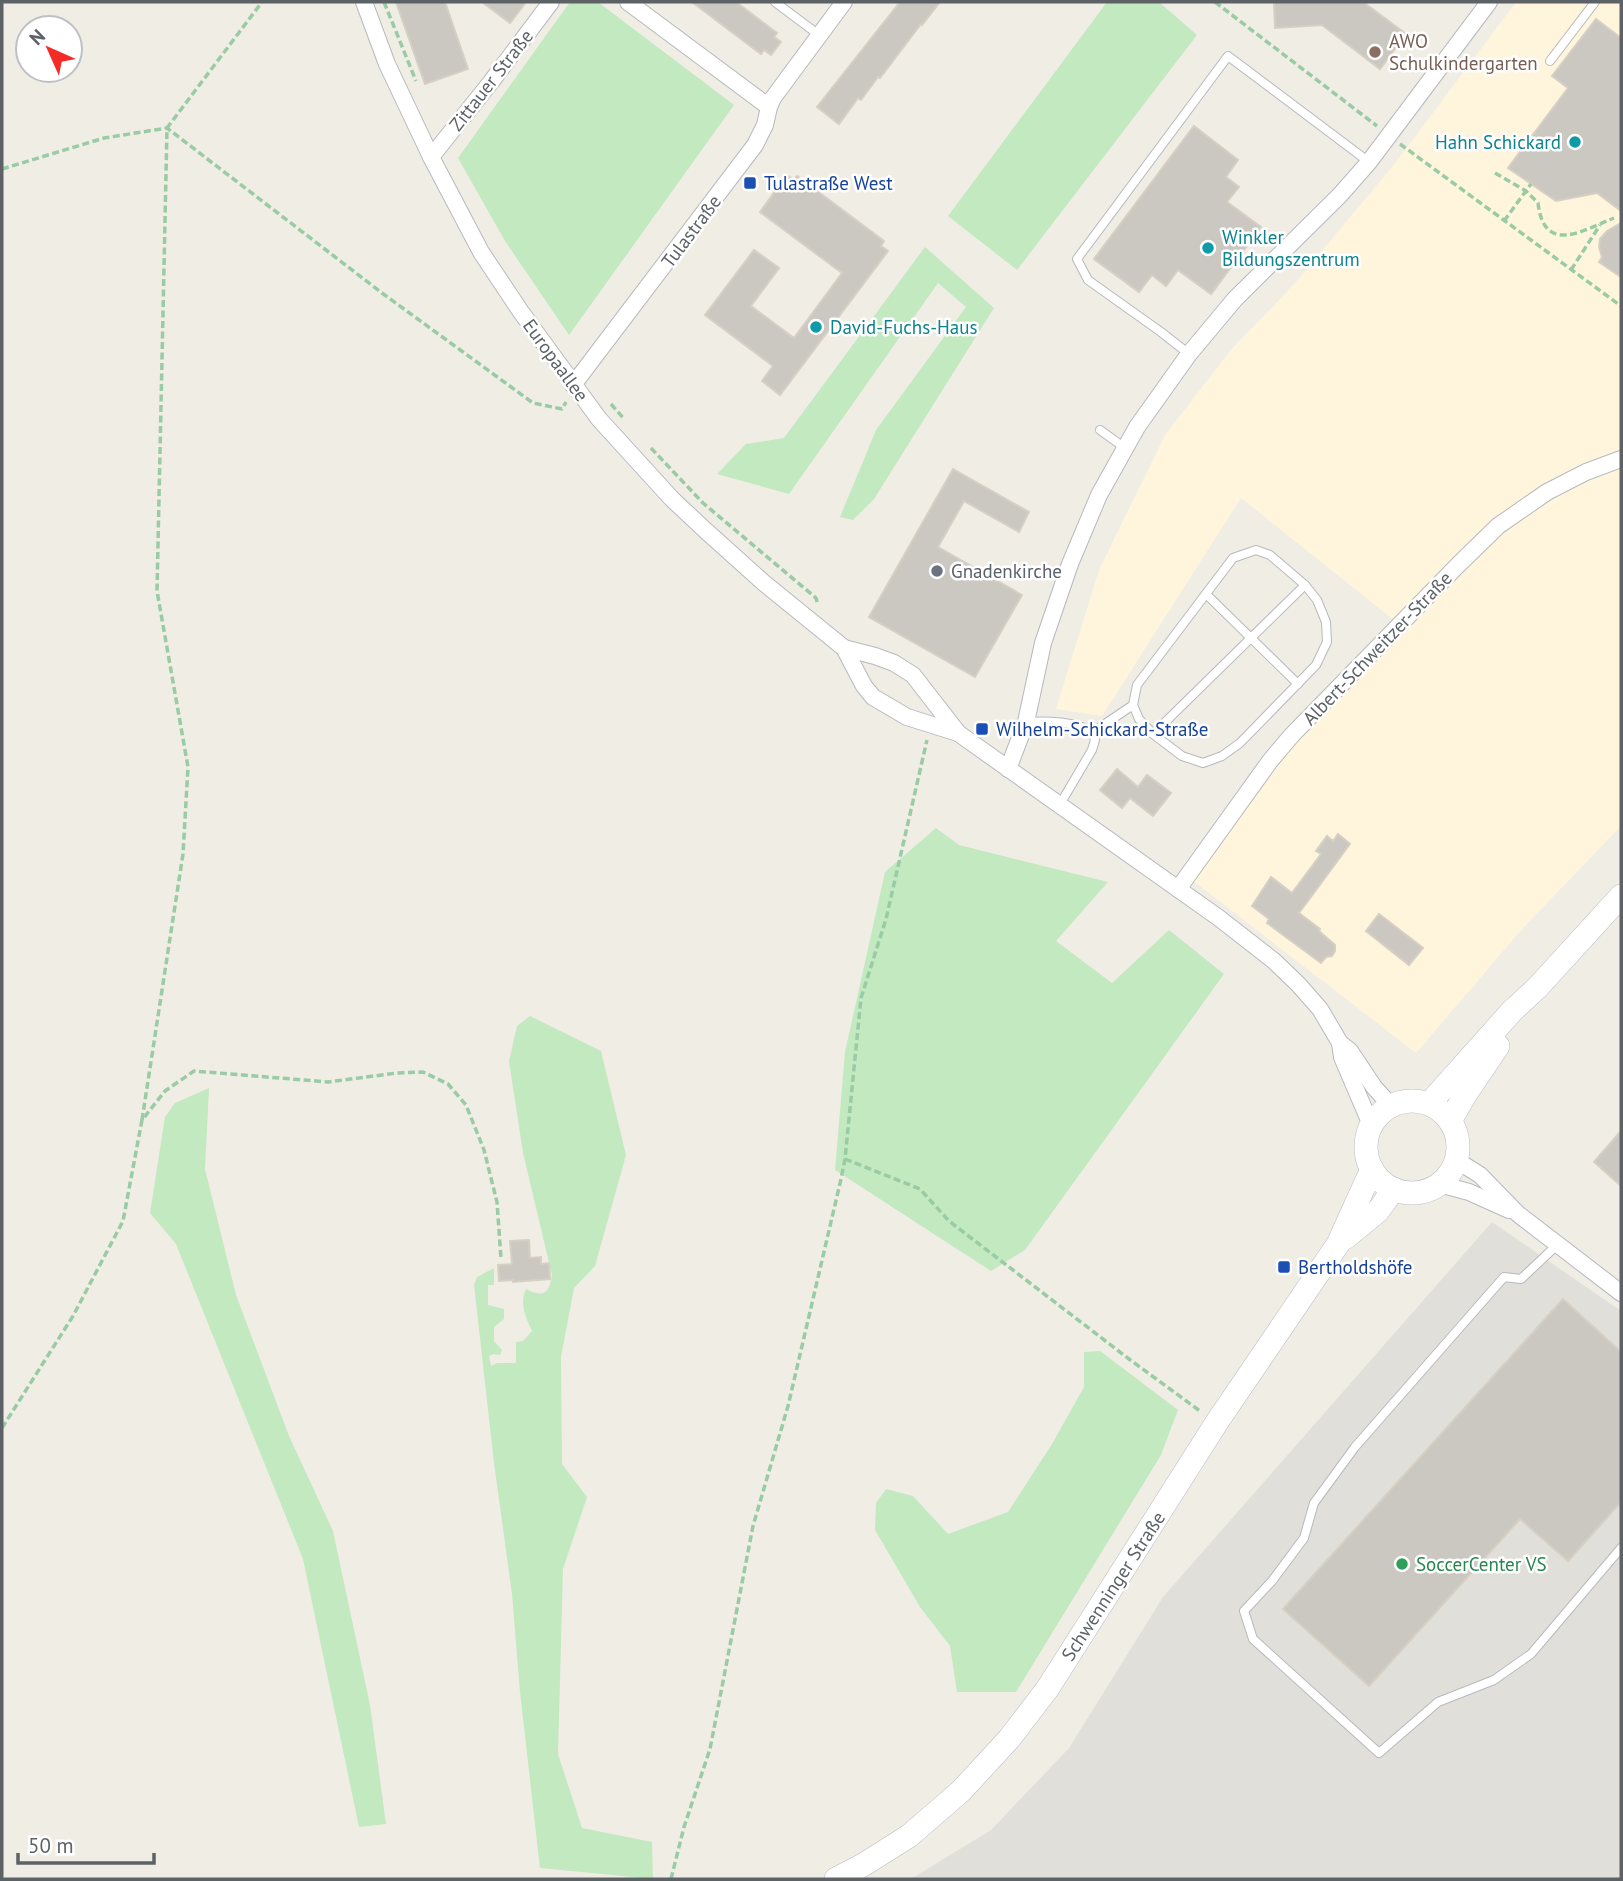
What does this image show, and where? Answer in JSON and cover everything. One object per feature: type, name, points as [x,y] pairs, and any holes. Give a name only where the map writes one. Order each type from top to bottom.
[{"type":"main road","points":[[1429,1104],[1621,896]]},
{"type":"main road","points":[[1450,1121],[1537,988]]},
{"type":"main road","points":[[1414,1101],[1429,1104],[1450,1121],[1457,1140],[1455,1160],[1449,1173],[1438,1184],[1425,1191],[1394,1189],[1381,1181],[1372,1169],[1366,1147],[1368,1132],[1377,1118],[1391,1106],[1414,1101]]},
{"type":"main road","name":"Schwenninger Straße","points":[[836,1879],[909,1836],[961,1791],[1009,1740],[1048,1688],[1217,1422],[1338,1244],[1372,1169]]},
{"type":"main road","name":"Schwenninger Straße","points":[[1338,1244],[1378,1211],[1394,1189]]},
{"type":"street","name":"Europaallee","points":[[364,2],[387,64],[430,157],[481,252],[599,419],[672,499],[764,583],[844,648],[864,686],[873,697],[907,717],[958,733]]},
{"type":"street","name":"Zittauer Straße","points":[[430,157],[551,2]]},
{"type":"street","points":[[628,2],[769,107]]},
{"type":"street","name":"Tulastraße","points":[[573,385],[755,145],[765,125],[769,107],[844,2]]},
{"type":"street","points":[[1391,1106],[1338,1039],[1320,1009],[1274,961],[1230,926],[1008,769],[1026,722],[1043,643],[1070,565],[1099,495],[1138,427],[1189,354],[1235,299],[1340,195],[1369,162],[1489,2]]},
{"type":"street","name":"Albert-Schweitzer-Straße","points":[[1178,890],[1270,761],[1292,735],[1498,526],[1547,492],[1586,472],[1621,459]]},
{"type":"street","name":"Europaallee","points":[[844,648],[894,663],[914,675],[958,733],[1008,769]]},
{"type":"street","points":[[1338,1039],[1342,1057],[1371,1125]]},
{"type":"street","points":[[1455,1160],[1480,1175],[1518,1213],[1621,1293]]},
{"type":"street","points":[[1438,1184],[1469,1192],[1518,1213]]},
{"type":"lane","points":[[775,2],[819,35]]},
{"type":"lane","points":[[1550,61],[1595,2]]},
{"type":"lane","points":[[1189,354],[1088,280],[1077,259],[1228,56],[1369,162]]},
{"type":"lane","points":[[1100,430],[1125,449]]},
{"type":"lane","points":[[1256,550],[1270,555],[1304,586],[1317,600],[1326,622],[1327,642],[1317,665],[1240,743],[1222,756],[1203,763],[1182,756],[1153,734],[1139,719],[1133,705],[1137,685],[1233,558],[1256,550]]},
{"type":"lane","points":[[1153,734],[1304,586]]},
{"type":"lane","points":[[1206,594],[1298,684]]},
{"type":"lane","points":[[1093,732],[1133,705]]},
{"type":"lane","points":[[1026,722],[1074,724],[1093,732],[1095,740],[1092,750],[1059,806]]},
{"type":"lane","points":[[1557,1245],[1521,1279],[1504,1277],[1355,1447],[1314,1503],[1304,1538],[1272,1581],[1244,1611],[1252,1639],[1379,1753],[1438,1702],[1494,1680],[1531,1654],[1621,1548]]},
{"type":"path","points":[[2,1428],[74,1316],[123,1220],[142,1120],[183,854],[188,767],[157,591],[167,128],[262,2]]},
{"type":"path","points":[[384,2],[415,80]]},
{"type":"path","points":[[1215,2],[1389,135],[1621,306]]},
{"type":"path","points":[[2,169],[104,138],[167,128],[382,293],[533,404],[562,409],[573,385]]},
{"type":"path","points":[[1495,173],[1526,191],[1538,203],[1540,218],[1545,227],[1555,235],[1564,235],[1614,218]]},
{"type":"path","points":[[1504,221],[1531,184]]},
{"type":"path","points":[[1572,270],[1601,223]]},
{"type":"path","points":[[608,401],[626,420]]},
{"type":"path","points":[[643,440],[703,502],[816,598],[821,614]]},
{"type":"path","points":[[671,1879],[684,1827],[710,1749],[753,1526],[788,1406],[845,1159],[861,998],[886,919],[930,724]]},
{"type":"path","points":[[142,1120],[165,1091],[194,1071],[328,1082],[424,1072],[447,1084],[466,1105],[484,1150],[497,1202],[501,1259]]},
{"type":"path","points":[[845,1159],[920,1189],[949,1221],[1129,1359],[1217,1422]]},
{"type":"shaded area","points":[[1516,2],[1621,2],[1621,826],[1523,928],[1416,1053],[1187,876],[1270,761],[1400,625],[1241,498],[1102,716],[1056,709],[1099,570],[1165,435],[1230,351],[1295,283],[1396,162]]},
{"type":"shaded area","points":[[1492,1222],[1621,1311],[1621,1876],[1618,1879],[911,1879],[991,1830],[1069,1748],[1163,1597]]},
{"type":"green space","points":[[570,2],[598,2],[734,105],[569,335],[505,241],[458,158]]},
{"type":"green space","points":[[1107,2],[1159,2],[1197,35],[1017,270],[948,216]]},
{"type":"green space","points":[[925,247],[994,308],[874,499],[853,520],[840,517],[876,430],[966,307],[938,283],[789,494],[717,474],[746,444],[784,438]]},
{"type":"green space","points":[[936,828],[959,845],[1108,882],[1056,941],[1112,983],[1169,930],[1224,974],[1025,1250],[991,1271],[835,1170],[845,1052],[885,872]]},
{"type":"green space","points":[[530,1016],[601,1051],[626,1155],[595,1266],[574,1288],[561,1357],[562,1464],[587,1497],[563,1569],[558,1754],[582,1828],[652,1842],[653,1879],[540,1868],[512,1594],[474,1285],[477,1277],[494,1268],[494,1285],[488,1285],[488,1305],[504,1309],[504,1319],[494,1327],[494,1341],[502,1350],[500,1355],[489,1356],[491,1366],[497,1363],[516,1363],[516,1342],[523,1341],[532,1331],[523,1305],[526,1289],[541,1294],[545,1292],[552,1275],[523,1153],[509,1061],[517,1026]]},
{"type":"green space","points":[[209,1088],[205,1169],[236,1295],[289,1436],[333,1531],[370,1705],[386,1824],[359,1827],[303,1559],[176,1244],[150,1213],[165,1117],[175,1103]]},
{"type":"green space","points":[[1100,1351],[1178,1410],[1161,1455],[1016,1692],[957,1692],[950,1646],[920,1607],[875,1530],[876,1503],[886,1489],[913,1496],[948,1534],[1008,1512],[1052,1444],[1084,1387],[1084,1352]]},
{"type":"building","points":[[396,2],[445,2],[468,69],[425,84]]},
{"type":"building","points":[[482,2],[526,2],[510,23]]},
{"type":"building","points":[[692,2],[736,2],[777,33],[774,37],[781,42],[771,55],[764,50],[761,54]]},
{"type":"building","points":[[900,2],[940,2],[880,78],[878,77],[861,100],[858,98],[839,124],[817,107]]},
{"type":"building","name":"AWO Schulkindergarten","points":[[1274,2],[1363,2],[1406,34],[1380,69],[1322,25],[1275,28]]},
{"type":"building","name":"Hahn Schickard","points":[[1596,19],[1621,38],[1621,211],[1597,193],[1556,201],[1508,168],[1568,88],[1552,76]]},
{"type":"building","points":[[1194,126],[1238,160],[1226,177],[1239,187],[1227,202],[1261,227],[1211,294],[1178,270],[1166,286],[1152,275],[1139,292],[1094,259]]},
{"type":"building","name":"David-Fuchs-Haus","points":[[787,175],[794,180],[797,176],[884,241],[881,246],[888,251],[780,395],[762,381],[773,366],[705,315],[754,250],[779,268],[751,306],[794,338],[842,273],[760,212]]},
{"type":"building","points":[[1621,223],[1621,277],[1599,262],[1602,257],[1599,247],[1600,239],[1607,231]]},
{"type":"building","name":"Gnadenkirche","points":[[953,469],[1029,512],[1019,532],[964,501],[938,547],[1022,595],[975,677],[869,617]]},
{"type":"building","points":[[1117,769],[1138,787],[1147,775],[1171,793],[1153,816],[1130,798],[1122,808],[1100,790]]},
{"type":"building","points":[[1338,834],[1350,844],[1299,913],[1335,945],[1332,956],[1326,957],[1321,963],[1267,923],[1269,919],[1252,906],[1271,877],[1292,893],[1321,854],[1316,851],[1327,836],[1333,841]]},
{"type":"building","points":[[1379,914],[1423,948],[1409,965],[1366,931]]},
{"type":"building","points":[[1621,1131],[1621,1186],[1594,1162]]},
{"type":"building","points":[[529,1240],[530,1258],[541,1257],[541,1264],[549,1263],[550,1279],[499,1281],[498,1265],[512,1264],[510,1241]]},
{"type":"building","points":[[1563,1299],[1621,1352],[1621,1502],[1568,1561],[1520,1519],[1369,1686],[1283,1609]]},
{"type":"place","name":"AWO Schulkindergarten","points":[[1375,52]]},
{"type":"place","name":"Hahn Schickard","points":[[1575,142]]},
{"type":"place","name":"Tulastraße West","points":[[750,183]]},
{"type":"place","name":"Winkler Bildungszentrum","points":[[1208,248]]},
{"type":"place","name":"David-Fuchs-Haus","points":[[816,327]]},
{"type":"place","name":"Gnadenkirche","points":[[937,571]]},
{"type":"place","name":"Wilhelm-Schickard-Straße","points":[[982,729]]},
{"type":"place","name":"Bertholdshöfe","points":[[1284,1267]]},
{"type":"place","name":"SoccerCenter VS","points":[[1402,1564]]}]
